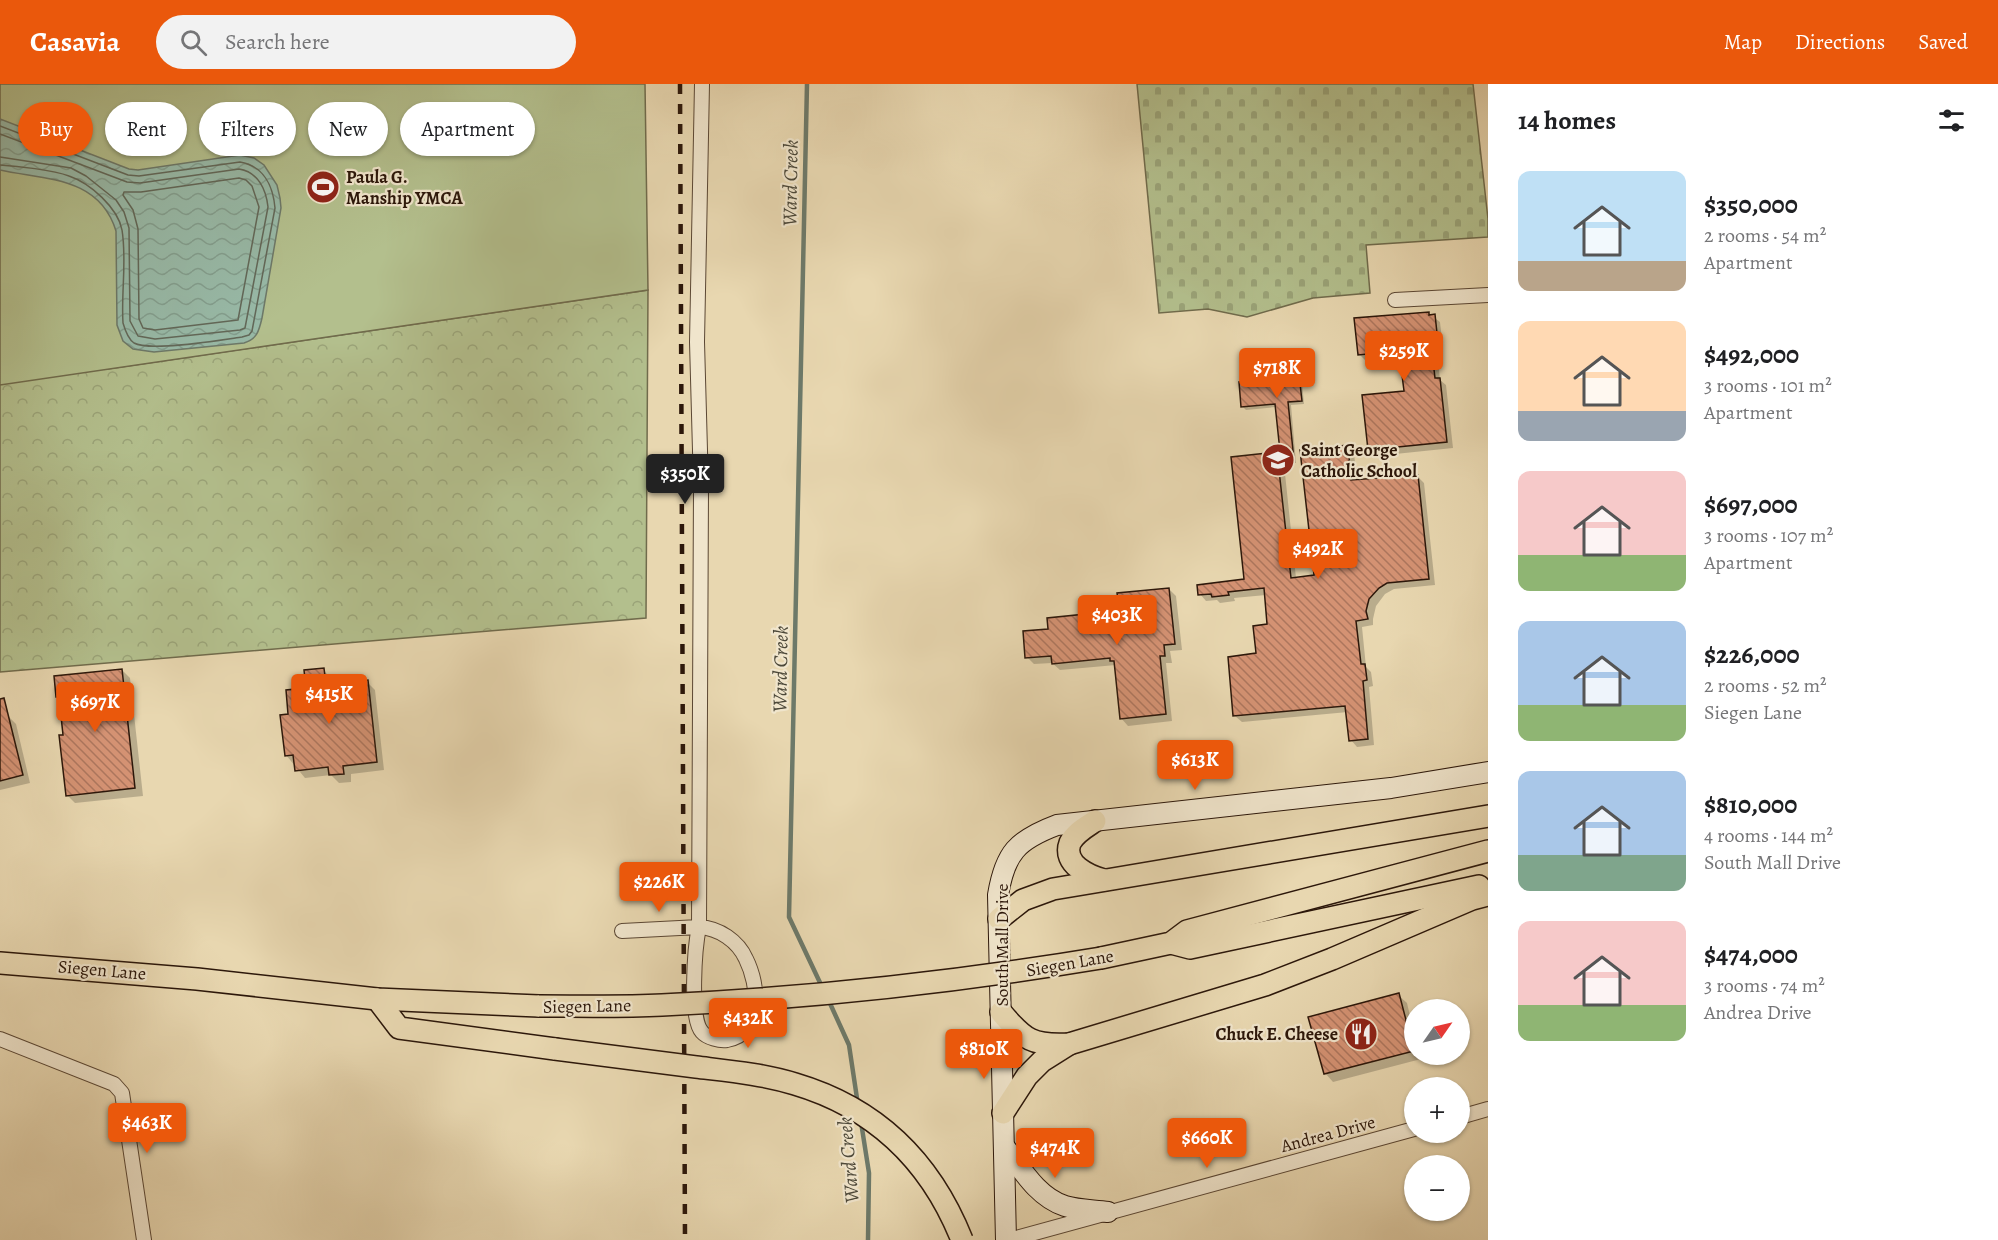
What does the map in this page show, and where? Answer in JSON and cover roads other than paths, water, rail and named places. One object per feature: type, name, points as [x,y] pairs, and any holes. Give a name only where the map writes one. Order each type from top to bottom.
[{"type":"main road","points":[[999,919],[1023,900],[1053,889],[1488,816]]},
{"type":"main road","points":[[1095,821],[1078,832],[1070,844],[1070,857],[1077,868],[1090,876],[1104,880]]},
{"type":"main road","name":"Siegen Lane","points":[[0,963],[175,977],[377,999],[539,1006],[660,1005],[762,999],[927,984],[1101,958],[1171,943],[1187,931],[1488,851]]},
{"type":"main road","name":"Siegen Lane","points":[[1171,943],[1190,948],[1488,884]]},
{"type":"main road","points":[[1002,1012],[1017,1030],[1034,1042],[1050,1045],[1070,1044],[1264,985],[1332,959],[1472,899],[1488,895]]},
{"type":"main road","points":[[377,999],[399,1028],[764,1076],[808,1088],[838,1101],[886,1131],[919,1163],[946,1203],[963,1240]]},
{"type":"main road","points":[[1003,1113],[1027,1076],[1042,1061],[1070,1044]]},
{"type":"street","points":[[621,931],[699,927],[722,933],[740,948],[755,982],[757,1000],[752,1021],[745,1031],[736,1038],[723,1041],[702,1032],[697,1022],[695,949],[699,927],[701,487],[697,342],[702,84]]},
{"type":"street","points":[[1395,300],[1488,295]]},
{"type":"street","name":"South Mall Drive","points":[[1007,1240],[999,895],[1002,871],[1017,848],[1033,834],[1057,825],[1391,788],[1488,772]]},
{"type":"street","points":[[0,1039],[114,1084],[122,1093],[144,1240]]},
{"type":"street","points":[[1470,1114],[1488,1110]]},
{"type":"street","name":"Andrea Drive","points":[[1007,1240],[1404,1133]]},
{"type":"street","points":[[1004,1146],[1036,1187],[1047,1197],[1065,1206],[1108,1212]]},
{"type":"water","points":[[0,119],[18,126],[18,156],[93,155],[129,169],[138,170],[233,156],[254,158],[264,165],[277,185],[281,208],[262,318],[255,337],[244,343],[154,352],[133,349],[123,341],[117,325],[116,231],[108,213],[84,190],[52,179],[0,170]]},
{"type":"waterway","name":"Ward Creek","points":[[807,84],[789,917],[823,989]]},
{"type":"waterway","name":"Ward Creek","points":[[828,999],[849,1045],[858,1105]]},
{"type":"waterway","name":"Ward Creek","points":[[861,1122],[869,1173],[868,1240]]},
{"type":"railway","points":[[680,84],[685,1240]]},
{"type":"place","name":"Paula G. Manship YMCA","points":[[323,187]]},
{"type":"place","name":"Saint George Catholic School","points":[[1278,460]]},
{"type":"place","name":"Chuck E. Cheese","points":[[1361,1034]]}]
